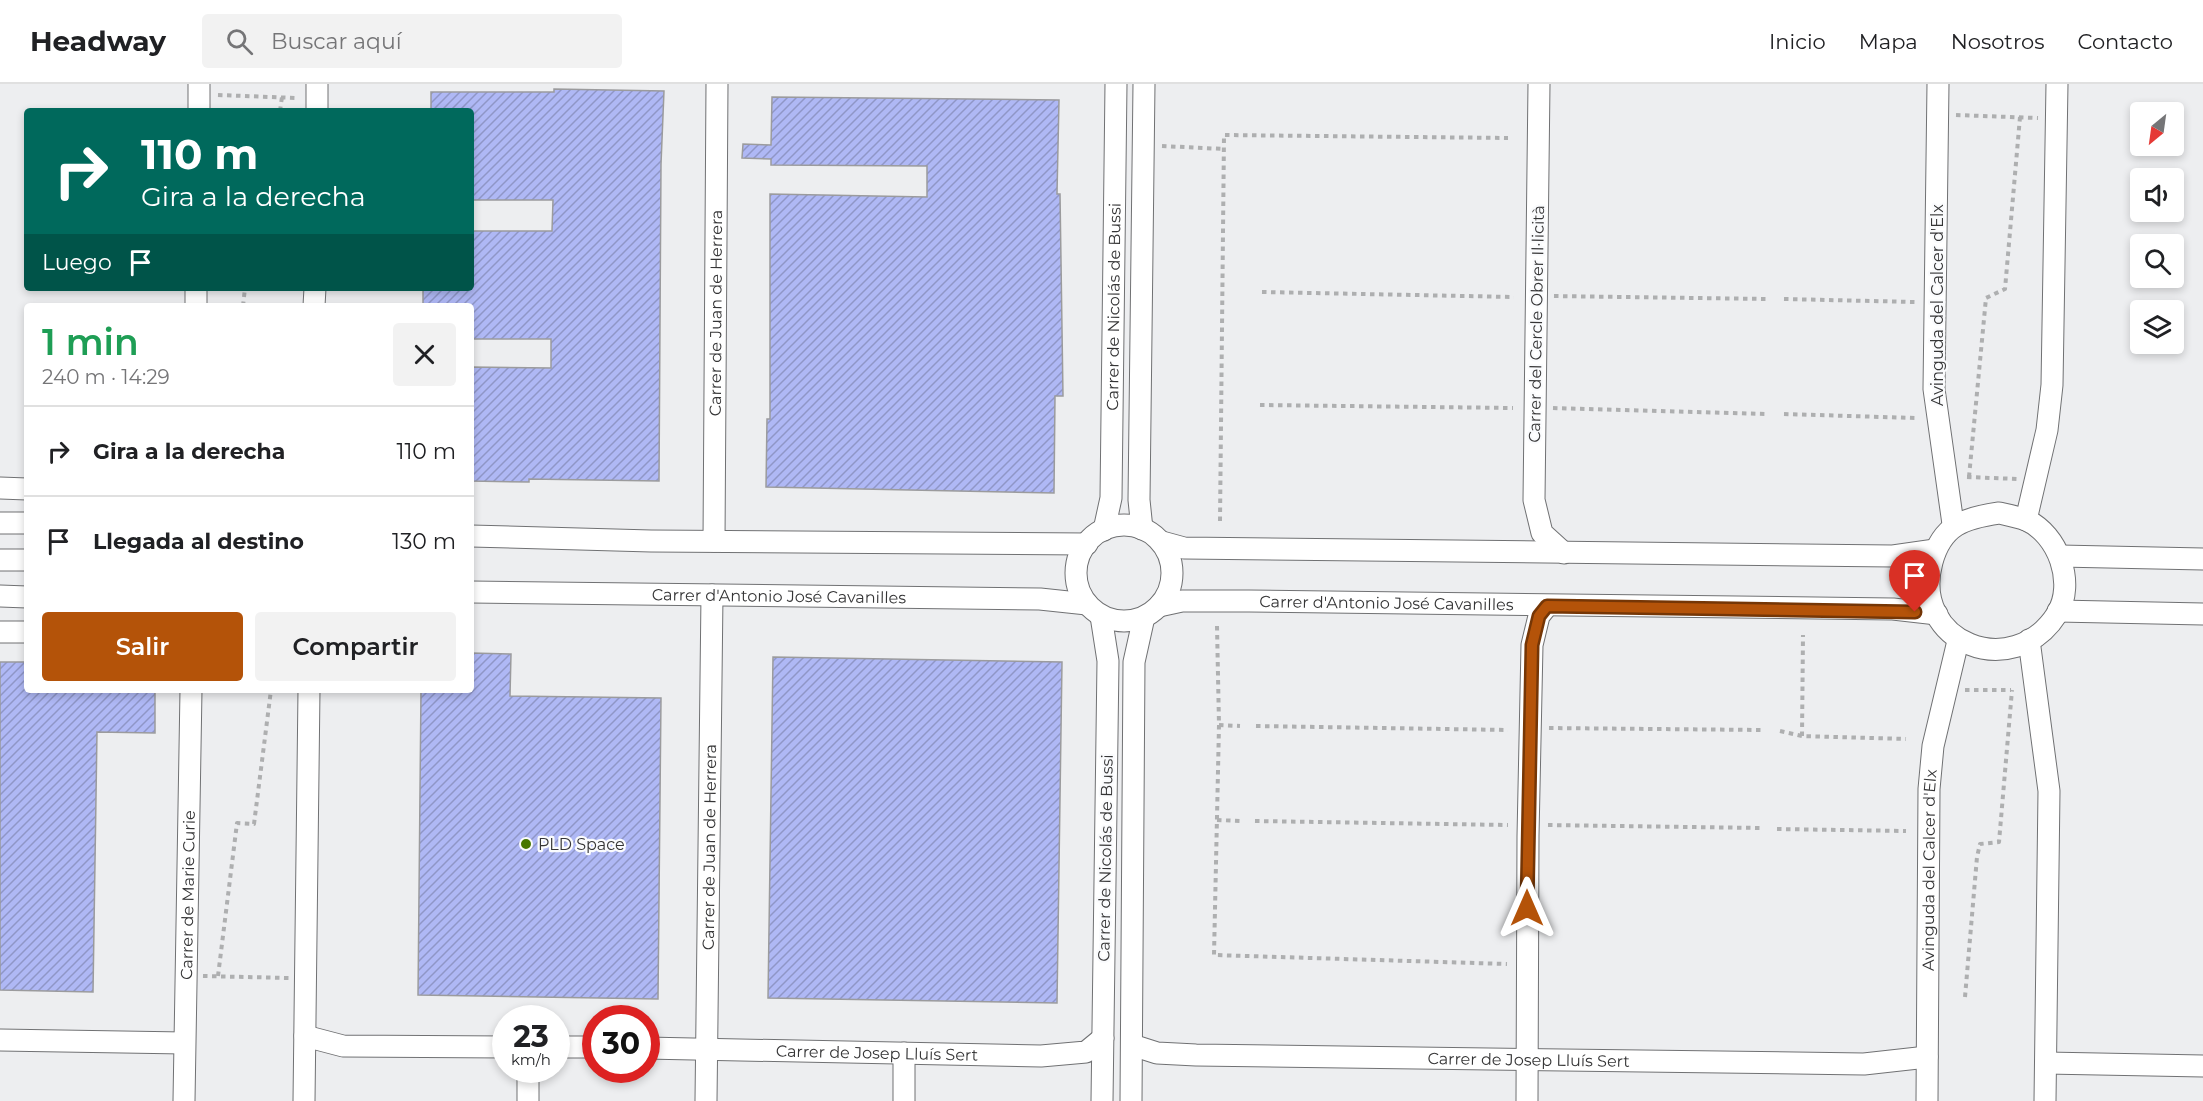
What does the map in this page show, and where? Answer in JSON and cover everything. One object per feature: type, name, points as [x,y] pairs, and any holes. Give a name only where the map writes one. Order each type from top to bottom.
[{"type":"street","name":"Carrer de Juan de Herrera","points":[[714,541],[717,84]]},
{"type":"street","name":"Carrer de Nicolás de Bussi","points":[[1104,530],[1111,498],[1116,84]]},
{"type":"street","name":"Carrer de Nicolás de Bussi","points":[[1142,529],[1139,485],[1144,84]]},
{"type":"street","name":"Carrer del Cercle Obrer Il·licità","points":[[1539,84],[1534,500],[1542,533],[1564,553]]},
{"type":"street","name":"Avinguda del Calcer d'Elx","points":[[1938,84],[1934,389],[1949,478],[1953,524]]},
{"type":"street","points":[[2026,520],[2047,430],[2052,385],[2057,84]]},
{"type":"street","points":[[0,488],[24,489]]},
{"type":"street","points":[[1999,513],[2026,520],[2045,534],[2060,556],[2065,584],[2058,611],[2043,632],[2012,648],[1993,650],[1958,641],[1931,604],[1928,579],[1935,550],[1953,524],[1976,516],[1999,513]]},
{"type":"street","points":[[0,523],[24,524]]},
{"type":"street","points":[[1162,542],[1171,560],[1173,577],[1167,597],[1152,611],[1120,622],[1094,610],[1078,587],[1076,571],[1082,550],[1104,530],[1127,525],[1142,529],[1162,542],[1184,548],[1893,556],[1935,550]]},
{"type":"street","points":[[474,536],[714,541],[1086,544]]},
{"type":"street","points":[[2060,556],[2203,559]]},
{"type":"street","points":[[0,560],[24,560]]},
{"type":"street","name":"Carrer d'Antonio José Cavanilles","points":[[474,592],[1040,599],[1094,610]]},
{"type":"street","name":"Carrer de Juan de Herrera","points":[[706,1101],[712,595]]},
{"type":"street","points":[[0,596],[24,597]]},
{"type":"street","name":"Carrer d'Antonio José Cavanilles","points":[[1152,611],[1182,601],[1249,601],[1893,609],[1937,614]]},
{"type":"street","points":[[1527,1101],[1532,645],[1539,616],[1547,606]]},
{"type":"street","name":"Carrer de Nicolás de Bussi","points":[[1094,610],[1108,661],[1102,1101]]},
{"type":"street","name":"Carrer de Nicolás de Bussi","points":[[1131,1101],[1134,662],[1152,611]]},
{"type":"street","points":[[2058,611],[2203,614]]},
{"type":"street","points":[[0,632],[24,632]]},
{"type":"street","points":[[2029,640],[2049,791],[2045,1101]]},
{"type":"street","name":"Avinguda del Calcer d'Elx","points":[[1926,1101],[1929,789],[1933,747],[1958,641]]},
{"type":"street","name":"Carrer de Marie Curie","points":[[184,1101],[190,693]]},
{"type":"street","points":[[304,1101],[309,693]]},
{"type":"street","points":[[305,1036],[343,1046],[492,1047]]},
{"type":"street","name":"Carrer de Josep Lluís Sert","points":[[660,1048],[1041,1056],[1086,1052],[1103,1038]]},
{"type":"street","points":[[0,1040],[184,1043]]},
{"type":"street","name":"Carrer de Josep Lluís Sert","points":[[1132,1045],[1156,1053],[1196,1055],[1864,1064],[1927,1057]]},
{"type":"street","points":[[904,1053],[904,1101]]},
{"type":"street","points":[[2046,1062],[2203,1066]]},
{"type":"street","points":[[528,1083],[528,1101]]},
{"type":"path","points":[[202,97],[313,98]]},
{"type":"path","points":[[280,108],[282,98]]},
{"type":"path","points":[[1948,114],[2045,119]]},
{"type":"path","points":[[1969,477],[1986,298],[2005,289],[2020,117]]},
{"type":"path","points":[[1220,521],[1224,135],[1508,138]]},
{"type":"path","points":[[1162,146],[1224,148]]},
{"type":"path","points":[[1262,292],[1514,297]]},
{"type":"path","points":[[1553,296],[1766,299]]},
{"type":"path","points":[[1784,299],[1916,302]]},
{"type":"path","points":[[1260,405],[1513,408]]},
{"type":"path","points":[[1553,408],[1766,414]]},
{"type":"path","points":[[1784,414],[1915,418]]},
{"type":"path","points":[[1959,477],[2026,479]]},
{"type":"path","points":[[1217,626],[1219,725],[1214,955],[1507,964]]},
{"type":"path","points":[[1802,736],[1803,635]]},
{"type":"path","points":[[1958,690],[2018,690]]},
{"type":"path","points":[[1965,997],[1977,857],[1980,844],[1999,842],[2012,690]]},
{"type":"path","points":[[218,976],[237,823],[254,824],[271,693]]},
{"type":"path","points":[[1219,725],[1240,726]]},
{"type":"path","points":[[1256,726],[1508,730]]},
{"type":"path","points":[[1550,728],[1763,730]]},
{"type":"path","points":[[1780,731],[1802,736],[1906,739]]},
{"type":"path","points":[[1217,820],[1241,821]]},
{"type":"path","points":[[1255,821],[1508,825]]},
{"type":"path","points":[[1548,825],[1760,828]]},
{"type":"path","points":[[1777,829],[1906,831]]},
{"type":"path","points":[[198,975],[296,978]]},
{"type":"building","points":[[554,89],[664,91],[661,164],[659,481],[529,479],[529,482],[474,481],[474,367],[551,368],[551,339],[474,339],[474,303],[423,303],[423,291],[474,291],[474,231],[552,231],[553,200],[474,200],[474,108],[431,108],[431,92],[554,92]]},
{"type":"building","points":[[772,97],[1059,100],[1057,194],[1060,194],[1063,396],[1055,396],[1054,493],[766,487],[767,419],[770,419],[770,194],[927,197],[927,166],[771,165],[771,159],[742,158],[743,144],[771,145]]},
{"type":"building","points":[[474,653],[511,654],[510,696],[661,698],[658,999],[418,995],[421,693],[474,693]]},
{"type":"building","points":[[773,657],[1062,662],[1057,1003],[768,998]]},
{"type":"building","points":[[0,662],[24,662],[24,693],[155,693],[155,733],[97,732],[93,992],[0,990]]},
{"type":"place","name":"PLD Space","points":[[526,844]]},
{"type":"route","points":[[1527,908],[1532,645],[1539,616],[1547,606],[1893,609],[1915,612]]}]
